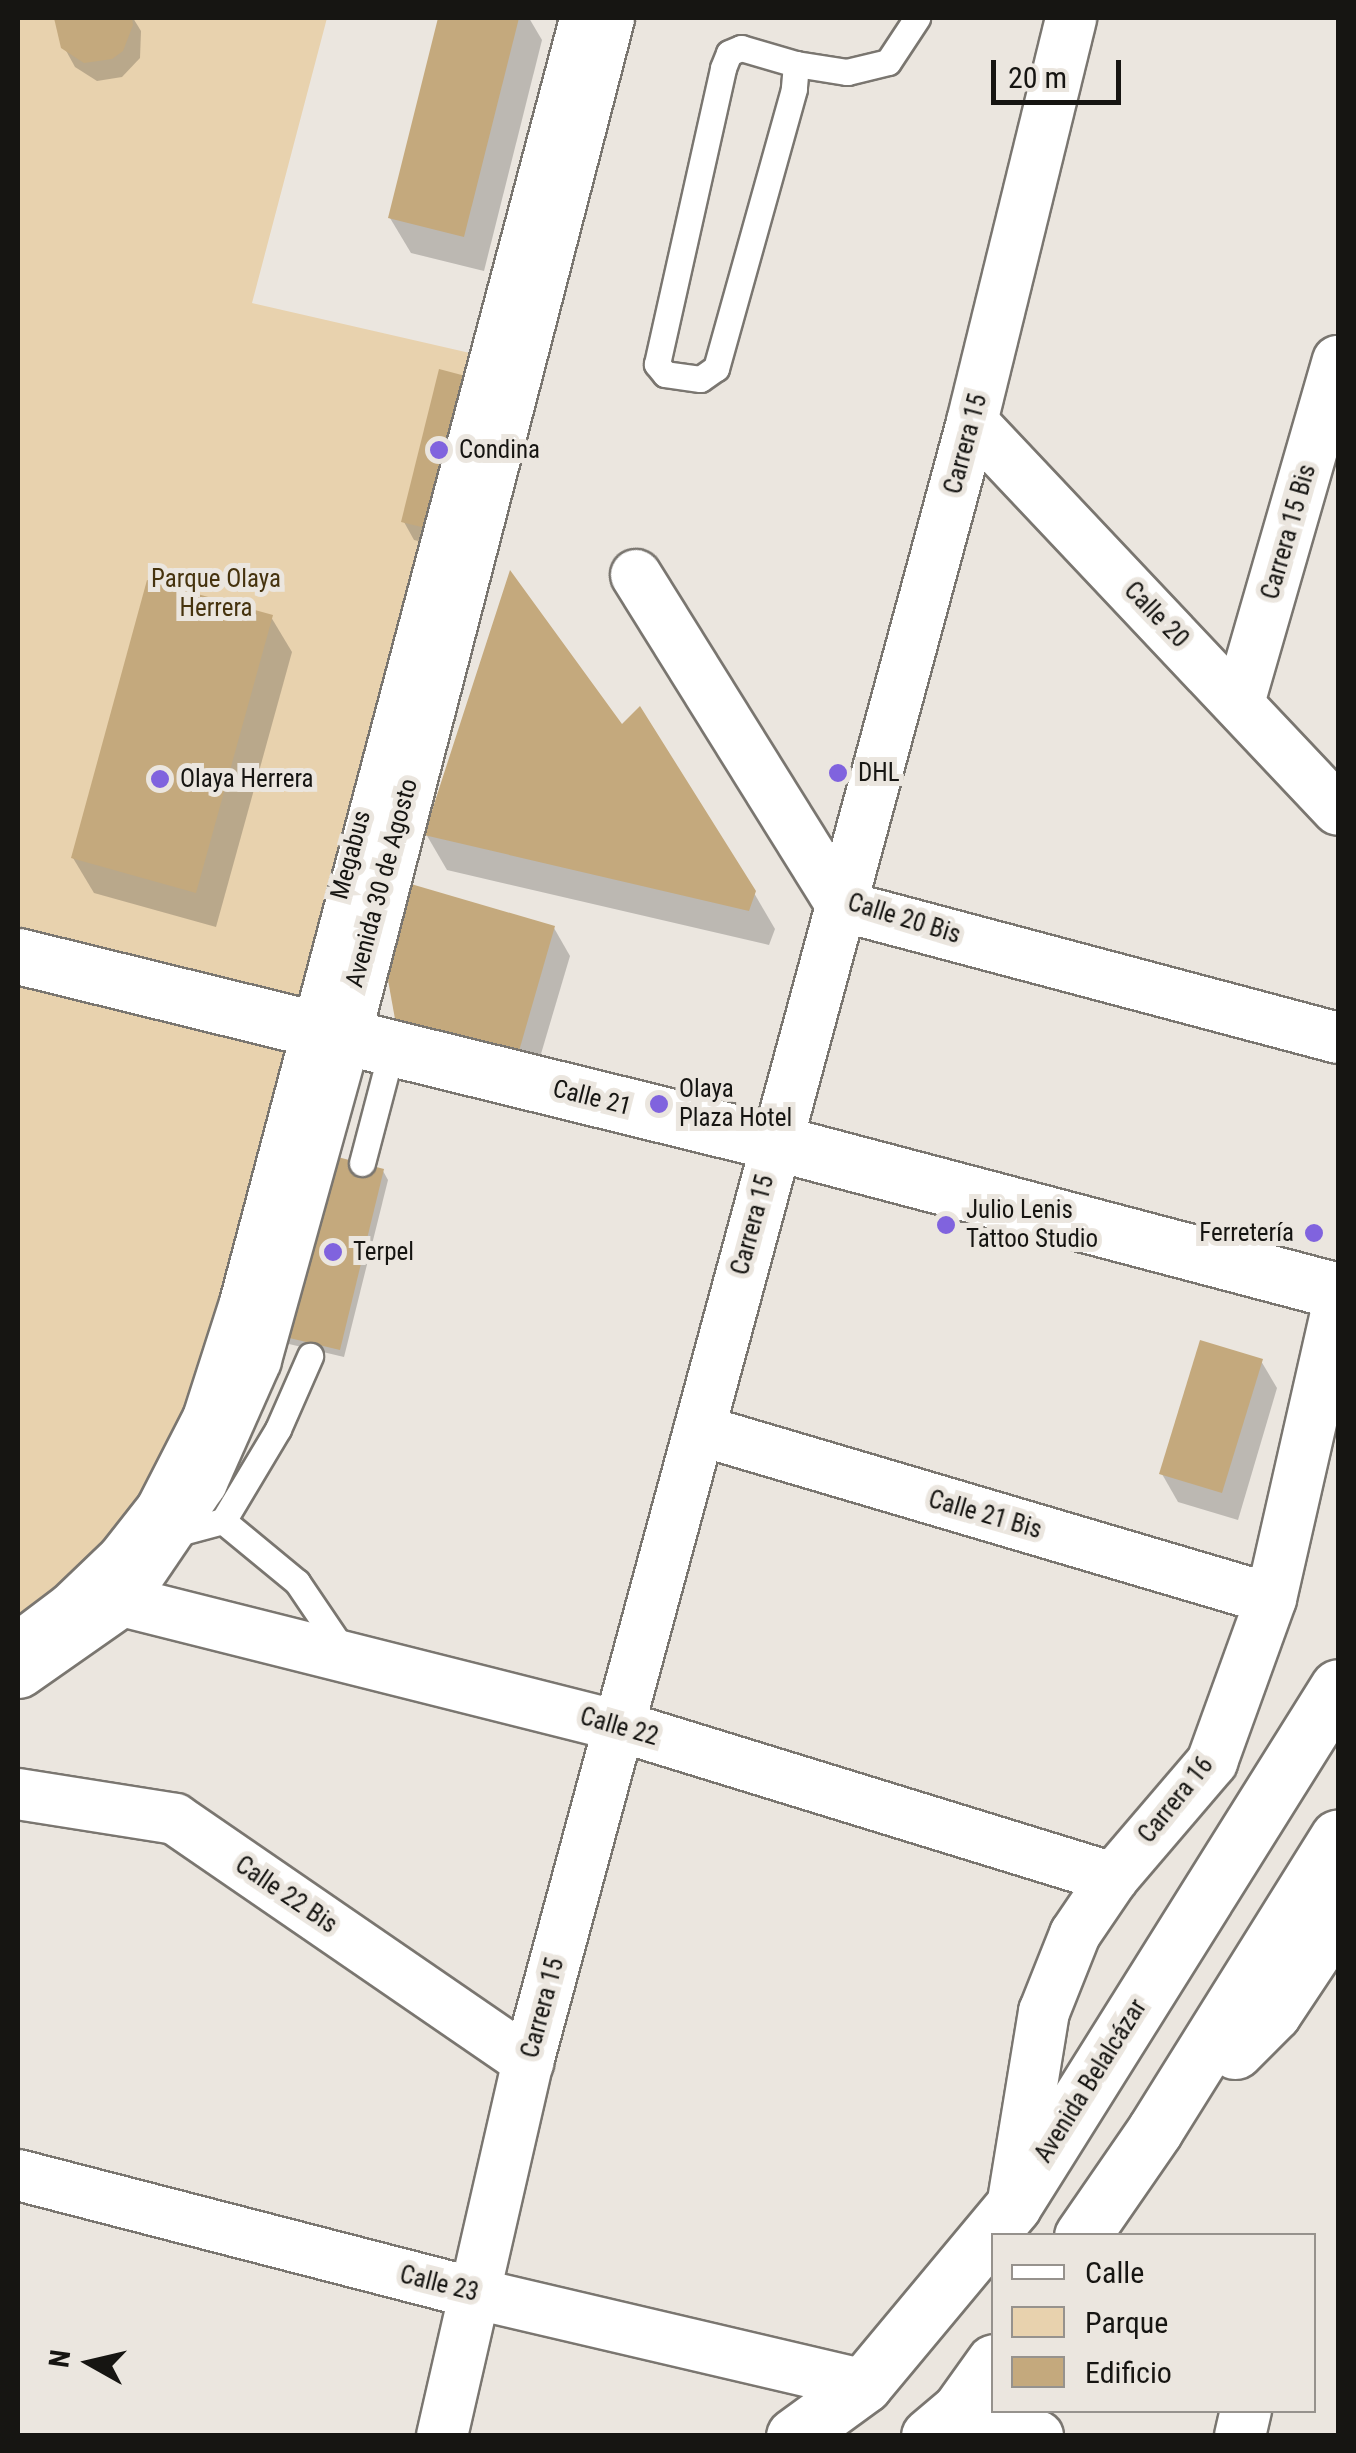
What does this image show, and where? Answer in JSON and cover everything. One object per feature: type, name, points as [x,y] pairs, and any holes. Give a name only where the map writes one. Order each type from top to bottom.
[{"type":"main road","name":"Avenida 30 de Agosto","points":[[18,1670],[118,1600],[199,1481],[253,1358],[346,1038],[606,18]]},
{"type":"main road","name":"Calle 21","points":[[18,956],[774,1142],[1334,1304]]},
{"type":"main road","name":"Avenida Belalcázar","points":[[794,2436],[864,2385],[1012,2206],[1338,1687]]},
{"type":"main road","points":[[1084,2233],[1155,2130],[1338,1837]]},
{"type":"main road","points":[[1155,2130],[1273,2013],[1338,1915]]},
{"type":"main road","points":[[944,2423],[991,2366]]},
{"type":"street","name":"Carrera 15","points":[[442,2436],[528,2062],[972,422],[1071,18]]},
{"type":"street","name":"Carrera 15 Bis","points":[[1239,703],[1338,362]]},
{"type":"street","name":"Calle 20","points":[[972,422],[1338,810]]},
{"type":"street","name":"Calle 20 Bis","points":[[636,575],[842,906],[1338,1038]]},
{"type":"street","name":"Carrera 16","points":[[1012,2206],[1044,2012],[1076,1934],[1113,1878],[1212,1762],[1271,1599],[1334,1304]]},
{"type":"street","name":"Calle 21 Bis","points":[[699,1430],[1271,1599]]},
{"type":"street","name":"Calle 22","points":[[118,1600],[619,1726],[1113,1878]]},
{"type":"street","name":"Calle 22 Bis","points":[[18,1794],[175,1819],[528,2062]]},
{"type":"street","name":"Calle 23","points":[[18,2175],[473,2293],[864,2385]]},
{"type":"street","points":[[944,2423],[1038,2436]]},
{"type":"lane","name":"Megabus","points":[[18,1632],[62,1598],[112,1550],[173,1466],[226,1323],[346,1038],[572,18]]},
{"type":"lane","points":[[796,64],[794,89],[716,368],[700,379],[666,374],[657,364],[723,68],[730,53],[741,48],[796,64],[847,72],[888,62],[917,18]]},
{"type":"lane","points":[[346,1038],[362,1163]]},
{"type":"lane","points":[[161,1538],[223,1521],[278,1429],[312,1350],[253,1358]]},
{"type":"lane","points":[[223,1521],[297,1582],[348,1657]]},
{"type":"green space","name":"Parque Olaya Herrera","points":[[18,18],[327,18],[252,303],[483,356],[477,379],[439,370],[438,531],[226,1323],[150,1503],[18,1632]]},
{"type":"building","points":[[54,18],[132,18],[133,25],[123,51],[112,59],[84,63],[61,48]]},
{"type":"building","points":[[438,18],[519,18],[464,237],[388,218]]},
{"type":"building","name":"Condina","points":[[439,369],[477,379],[438,531],[401,522]]},
{"type":"building","points":[[510,570],[622,724],[640,706],[756,891],[749,911],[424,835]]},
{"type":"building","name":"Olaya Herrera","points":[[147,580],[273,615],[196,893],[71,858]]},
{"type":"building","points":[[411,884],[555,926],[515,1065],[397,1030],[386,969]]},
{"type":"building","name":"Terpel","points":[[326,1154],[384,1169],[340,1350],[281,1336]]},
{"type":"building","points":[[1200,1340],[1263,1359],[1222,1493],[1159,1474]]},
{"type":"place","name":"Condina","points":[[439,450]]},
{"type":"place","name":"DHL","points":[[838,773]]},
{"type":"place","name":"Olaya Herrera","points":[[160,779]]},
{"type":"place","name":"Olaya Plaza Hotel","points":[[659,1104]]},
{"type":"place","name":"Julio Lenis Tattoo Studio","points":[[946,1225]]},
{"type":"place","name":"Ferretería","points":[[1314,1233]]},
{"type":"place","name":"Terpel","points":[[333,1252]]}]
